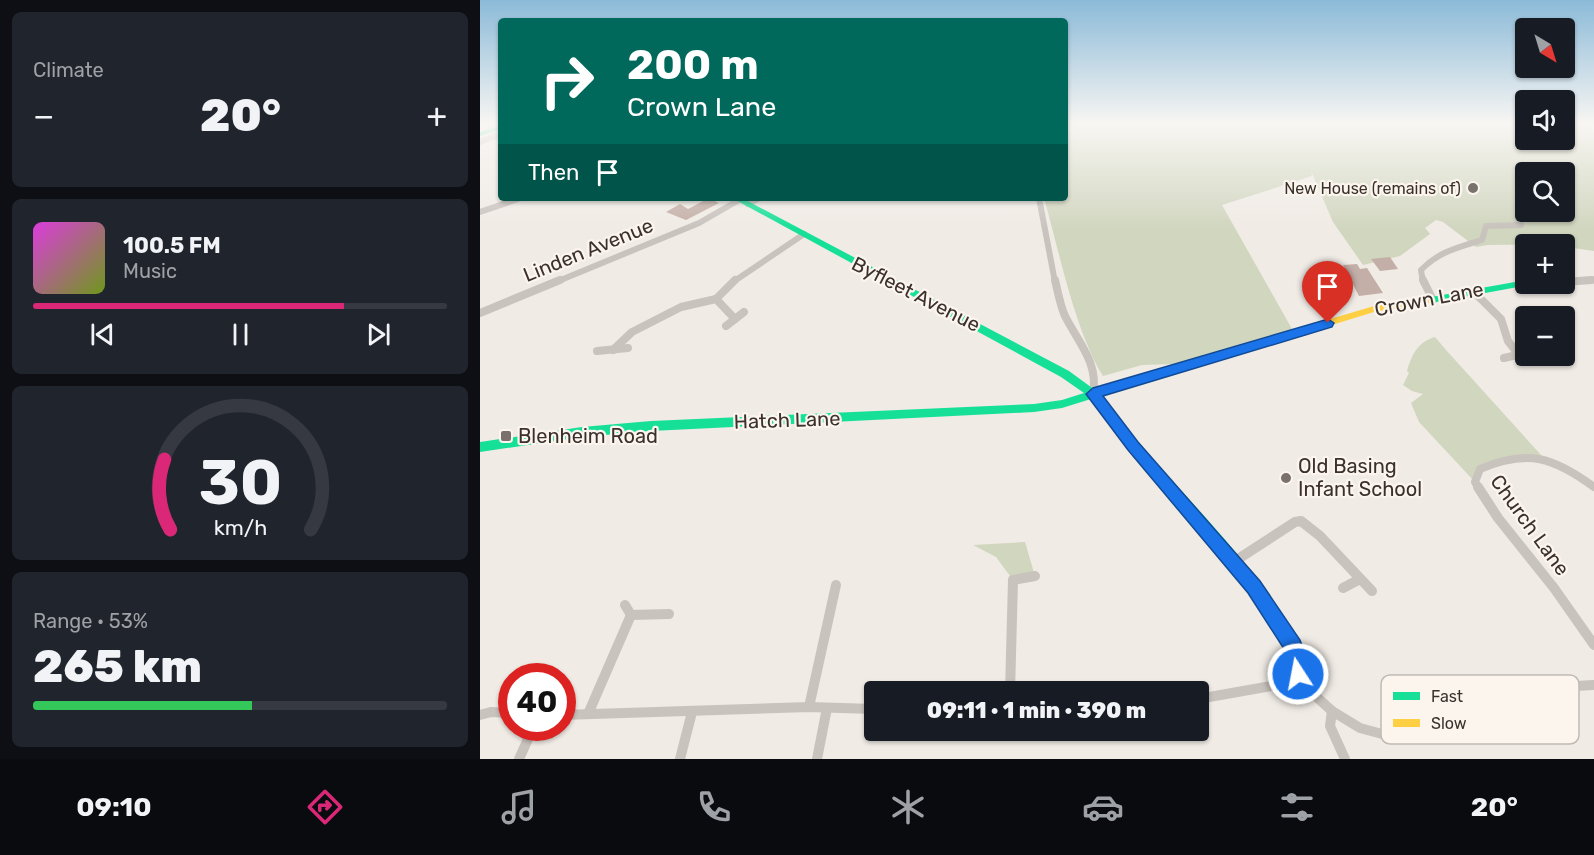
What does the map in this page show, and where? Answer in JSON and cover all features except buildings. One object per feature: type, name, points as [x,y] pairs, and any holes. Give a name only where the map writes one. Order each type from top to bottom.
[{"type":"street","points":[[480,212],[512,201]]},
{"type":"street","name":"Byfleet Avenue","points":[[741,201],[1061,371],[1093,394],[1133,446],[1235,561],[1274,614],[1297,656],[1299,681]]},
{"type":"street","name":"Linden Avenue","points":[[480,313],[699,223],[741,201]]},
{"type":"street","points":[[1040,201],[1063,309],[1095,376],[1093,394]]},
{"type":"street","points":[[1433,300],[1422,277],[1421,270],[1425,264],[1443,253],[1482,240],[1486,226],[1521,225]]},
{"type":"street","points":[[613,350],[632,332],[681,307],[716,299],[727,286],[747,271],[804,234]]},
{"type":"street","points":[[1575,281],[1594,280]]},
{"type":"street","name":"Crown Lane","points":[[1093,394],[1366,311],[1515,285]]},
{"type":"street","points":[[1473,291],[1501,319],[1508,341],[1515,348]]},
{"type":"street","points":[[716,299],[735,319]]},
{"type":"street","points":[[726,326],[744,312]]},
{"type":"street","points":[[597,351],[628,348]]},
{"type":"street","points":[[1504,358],[1515,356]]},
{"type":"street","name":"Hatch Lane","points":[[480,447],[572,433],[651,426],[1007,411],[1062,404],[1093,394]]},
{"type":"street","name":"Church Lane","points":[[1594,487],[1573,471],[1544,457],[1518,457],[1493,462],[1479,469],[1474,482],[1498,518],[1554,588],[1594,645]]},
{"type":"street","points":[[1235,561],[1294,522],[1301,521],[1320,536],[1372,591]]},
{"type":"street","points":[[1010,681],[1013,580],[1035,576]]},
{"type":"street","points":[[1343,588],[1360,579]]},
{"type":"street","points":[[809,707],[836,585]]},
{"type":"street","points":[[625,605],[631,615]]},
{"type":"street","points":[[631,615],[669,614]]},
{"type":"street","points":[[588,714],[631,615]]},
{"type":"street","points":[[1209,697],[1299,681],[1332,711],[1360,728],[1381,734]]},
{"type":"street","points":[[1579,686],[1594,685]]},
{"type":"street","points":[[576,714],[809,707],[864,709]]},
{"type":"street","points":[[818,759],[827,708]]},
{"type":"street","points":[[1332,711],[1330,726],[1345,759]]},
{"type":"street","points":[[480,715],[498,712]]},
{"type":"street","points":[[680,759],[692,712]]},
{"type":"street","points":[[519,759],[527,741]]},
{"type":"green space","points":[[1068,158],[1594,158],[1594,251],[1575,248],[1575,234],[1515,234],[1515,245],[1476,247],[1443,222],[1436,220],[1425,228],[1430,234],[1400,256],[1363,265],[1333,222],[1311,171],[1312,176],[1222,205],[1292,329],[1175,364],[1142,365],[1103,376],[1093,358],[1076,314],[1045,201],[1068,201]]},
{"type":"green space","points":[[1435,337],[1542,456],[1517,456],[1479,468],[1474,481],[1419,422],[1411,403],[1423,394],[1403,385],[1416,350],[1424,342]]},
{"type":"green space","points":[[1025,542],[1035,576],[1013,580],[996,557],[973,545]]},
{"type":"traffic: fast","points":[[742,201],[1065,374],[1093,394],[1133,446],[1235,561],[1274,614],[1297,656],[1299,681]]},
{"type":"traffic: fast","points":[[1431,300],[1515,285]]},
{"type":"traffic: fast","points":[[480,447],[582,432],[651,426],[1034,408],[1062,404],[1163,373]]},
{"type":"traffic: slow","points":[[1163,373],[1374,309],[1431,300]]},
{"type":"place","name":"New House (remains of)","points":[[1473,188]]},
{"type":"place","name":"Blenheim Road","points":[[506,436]]},
{"type":"place","name":"Old Basing Infant School","points":[[1286,478]]},
{"type":"route","points":[[1298,674],[1297,656],[1274,614],[1235,561],[1179,501],[1093,394],[1328,323]]}]
